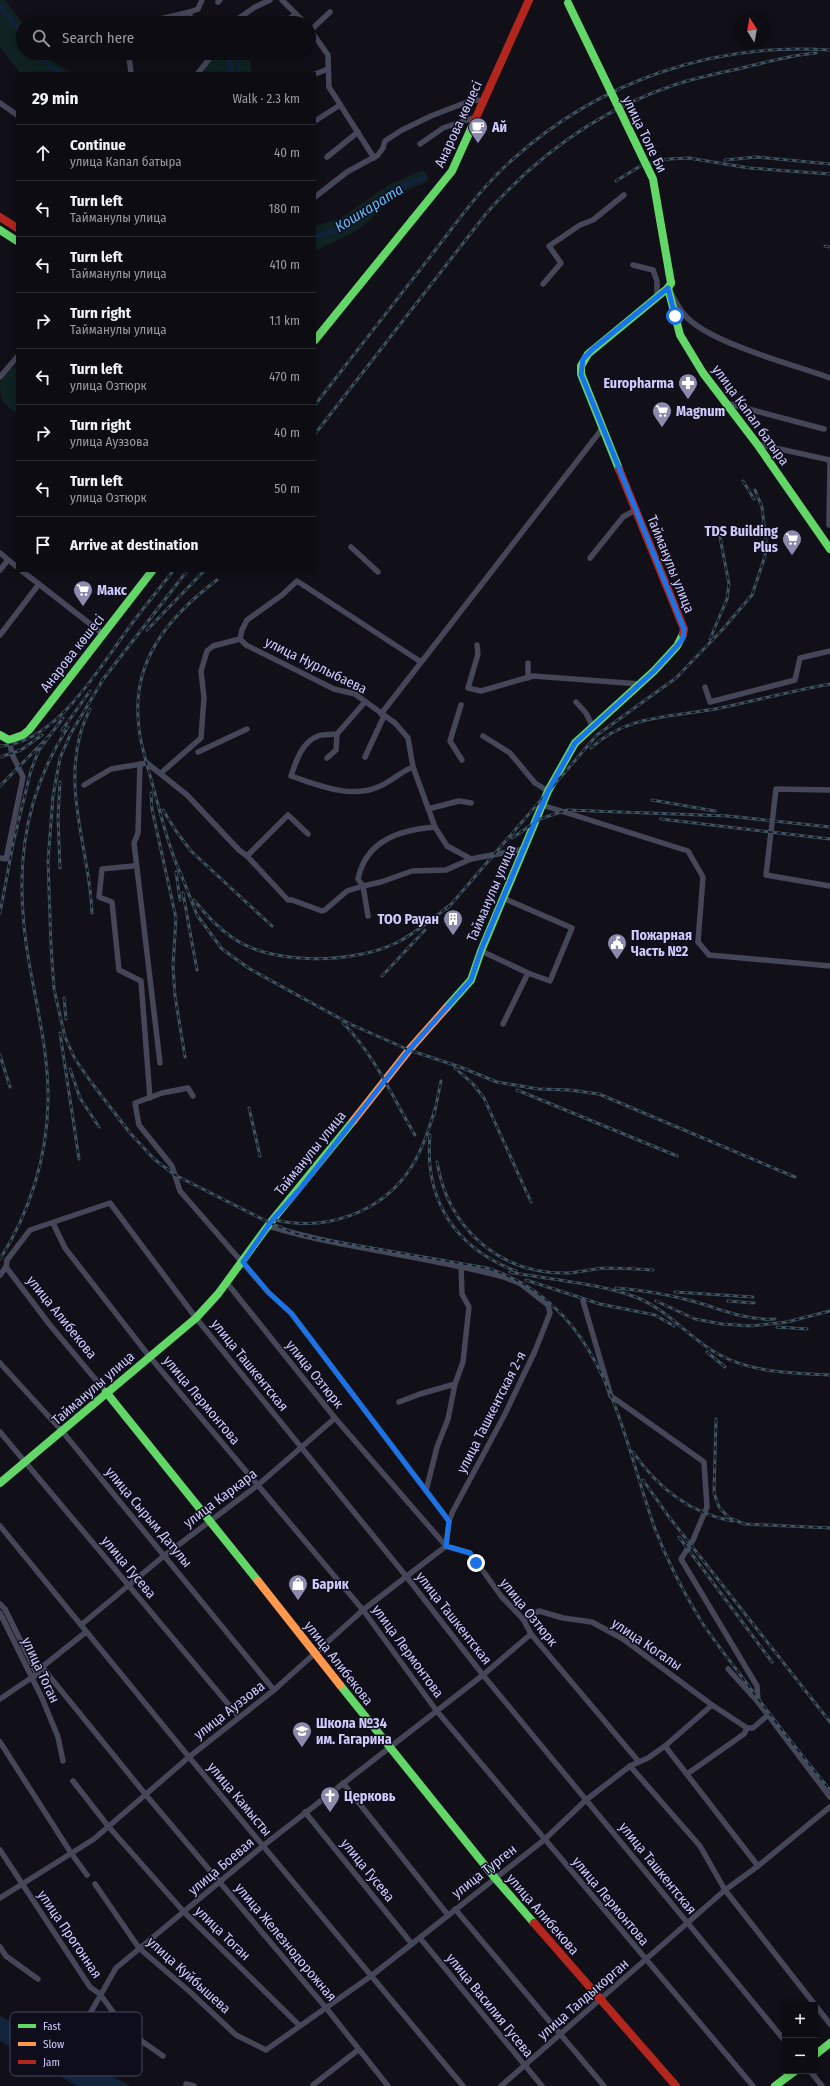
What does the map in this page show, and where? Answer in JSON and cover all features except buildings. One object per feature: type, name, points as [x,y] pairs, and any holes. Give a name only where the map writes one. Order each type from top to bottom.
[{"type":"street","points":[[173,16],[198,9],[202,0]]},
{"type":"street","points":[[242,16],[255,7],[270,0]]},
{"type":"street","points":[[282,0],[296,14],[293,16]]},
{"type":"street","name":"Анарова көшесі","points":[[316,339],[452,171],[529,0]]},
{"type":"street","name":"улица Толе Би","points":[[567,1],[653,179],[670,285]]},
{"type":"street","points":[[316,24],[330,12]]},
{"type":"street","points":[[316,38],[328,55],[328,86],[374,158]]},
{"type":"street","points":[[130,60],[132,72]]},
{"type":"street","points":[[199,72],[208,60]]},
{"type":"street","points":[[316,74],[328,69]]},
{"type":"street","points":[[316,196],[347,172],[374,158],[383,148],[385,141],[402,130],[467,102],[478,100],[483,103]]},
{"type":"street","points":[[0,103],[16,115]]},
{"type":"street","points":[[316,120],[340,105]]},
{"type":"street","points":[[420,144],[443,128],[476,117]]},
{"type":"street","points":[[327,157],[358,132]]},
{"type":"street","points":[[543,284],[562,263],[549,246],[580,225],[593,220],[624,195]]},
{"type":"street","points":[[0,217],[16,227]]},
{"type":"street","points":[[0,230],[16,240]]},
{"type":"street","points":[[633,265],[653,270],[656,281],[657,297]]},
{"type":"street","points":[[670,285],[684,315],[702,330],[724,341],[830,378]]},
{"type":"street","name":"Тайманулы улица","points":[[0,1482],[196,1318],[227,1283],[268,1226],[409,1050],[471,980],[481,950],[548,791],[575,743],[640,684],[683,638],[684,629],[581,374],[583,359],[593,349],[670,285]]},
{"type":"street","name":"улица Капал батыра","points":[[670,285],[680,335],[703,373],[758,444],[830,549]]},
{"type":"street","points":[[0,377],[16,358]]},
{"type":"street","points":[[726,403],[824,429]]},
{"type":"street","points":[[365,757],[383,715],[421,662],[602,429]]},
{"type":"street","points":[[758,444],[830,460],[830,525],[820,535]]},
{"type":"street","points":[[590,558],[623,517],[635,510]]},
{"type":"street","points":[[351,547],[378,572]]},
{"type":"street","points":[[0,553],[16,566]]},
{"type":"street","points":[[0,570],[8,560]]},
{"type":"street","points":[[23,572],[103,634]]},
{"type":"street","name":"Анарова көшесі","points":[[5,738],[23,735],[29,730],[151,572]]},
{"type":"street","points":[[161,773],[194,746],[201,738],[204,698],[201,671],[207,652],[213,646],[240,639],[242,630],[247,620],[270,604],[297,581],[421,662]]},
{"type":"street","points":[[1,633],[39,584]]},
{"type":"street","name":"улица Нурлыбаева","points":[[240,639],[246,645],[334,689],[356,694],[395,723],[408,738],[413,767],[435,827],[448,846],[471,859]]},
{"type":"street","points":[[477,645],[478,654],[468,688],[481,691],[533,676],[640,684]]},
{"type":"street","points":[[705,687],[710,702],[795,680],[800,658],[830,651]]},
{"type":"street","points":[[528,663],[528,678]]},
{"type":"street","points":[[327,758],[336,750],[337,734],[365,702]]},
{"type":"street","points":[[576,702],[586,713],[593,727]]},
{"type":"street","points":[[461,705],[450,741],[462,760]]},
{"type":"street","points":[[194,746],[198,753],[247,729]]},
{"type":"street","points":[[337,734],[319,736],[310,741],[301,751],[291,776],[328,788],[350,792],[377,788],[405,770],[413,767]]},
{"type":"street","points":[[484,736],[510,753],[535,783],[548,791]]},
{"type":"street","points":[[0,858],[6,859],[23,777],[5,738]]},
{"type":"street","points":[[84,785],[111,768],[147,763],[187,795],[288,900],[292,900],[322,911],[347,891],[363,886],[381,882],[412,871],[446,870],[471,859],[524,849]]},
{"type":"street","points":[[140,764],[138,833],[134,844],[160,1063]]},
{"type":"street","points":[[830,790],[776,789],[766,875],[830,886]]},
{"type":"street","points":[[428,808],[459,801],[471,803]]},
{"type":"street","points":[[542,806],[688,851],[704,877],[698,942],[709,955],[830,966]]},
{"type":"street","points":[[247,856],[288,814],[308,834]]},
{"type":"street","points":[[368,916],[363,886],[358,879],[360,866],[381,841],[412,829],[435,827]]},
{"type":"street","points":[[133,866],[102,869],[98,897],[112,902],[119,970],[141,981],[150,1098],[188,1088],[193,1096]]},
{"type":"street","points":[[481,950],[528,973],[550,981],[572,928],[503,898]]},
{"type":"street","points":[[503,1024],[528,973]]},
{"type":"street","name":"улица Озтюрк","points":[[150,1098],[135,1103],[139,1125],[172,1166],[180,1191],[268,1292],[291,1313],[449,1521]]},
{"type":"street","name":"улица Ташкентская","points":[[53,1222],[110,1203],[196,1318],[406,1576],[483,1675],[783,2038]]},
{"type":"street","points":[[0,1275],[6,1267],[7,1260],[30,1230],[53,1222]]},
{"type":"street","name":"улица Лермонтова","points":[[53,1222],[66,1248],[149,1356],[363,1610],[436,1710],[645,1960],[753,2086]]},
{"type":"street","points":[[268,1226],[309,1238],[461,1266],[462,1294],[469,1307],[463,1362],[455,1384],[448,1419],[437,1447],[426,1491]]},
{"type":"street","name":"улица Ташкентская 2-я","points":[[449,1521],[505,1414],[535,1351],[550,1313],[548,1304],[521,1284],[504,1277],[461,1266]]},
{"type":"street","name":"улица Алибекова","points":[[6,1267],[50,1325],[106,1392],[495,1878],[676,2086]]},
{"type":"street","name":"улица Озтюрк","points":[[227,1283],[335,1418],[446,1546],[470,1553],[501,1596],[523,1619],[531,1634],[639,1762]]},
{"type":"street","points":[[583,1301],[611,1396],[704,1462],[707,1507],[693,1540],[680,1559],[757,1686],[758,1702]]},
{"type":"street","name":"улица Сырым Датулы","points":[[0,1363],[62,1431],[274,1690]]},
{"type":"street","points":[[399,1402],[455,1384]]},
{"type":"street","name":"улица Каркара","points":[[81,1625],[165,1555],[258,1485],[335,1418]]},
{"type":"street","name":"улица Гусева","points":[[0,1432],[26,1461],[128,1586],[239,1717]]},
{"type":"street","points":[[446,1546],[449,1521]]},
{"type":"street","name":"улица Камысты","points":[[0,1526],[189,1757],[264,1845],[463,2086]]},
{"type":"street","name":"улица Ауэзова","points":[[0,1898],[94,1839],[189,1757],[274,1690],[363,1610],[446,1546]]},
{"type":"street","points":[[0,1604],[5,1610],[35,1676]]},
{"type":"street","name":"улица Когалы","points":[[523,1619],[539,1611],[563,1618],[592,1622],[623,1639],[712,1705],[747,1728]]},
{"type":"street","name":"улица Тоган","points":[[0,1613],[35,1676],[58,1737],[63,1761]]},
{"type":"street","points":[[0,1699],[35,1676],[42,1667],[86,1632]]},
{"type":"street","name":"улица Боевая","points":[[90,2012],[116,1968],[139,1948],[305,1812],[483,1675],[531,1634]]},
{"type":"street","name":"улица Железнодорожная","points":[[42,1667],[146,1795],[327,2009],[388,2086]]},
{"type":"street","points":[[728,1669],[758,1702],[830,1797]]},
{"type":"street","name":"улица Турген","points":[[266,2050],[299,2025],[327,2009],[371,1976],[544,1840],[586,1800],[630,1766],[665,1746],[712,1705]]},
{"type":"street","points":[[687,1774],[744,1734],[747,1728],[753,1728],[768,1715]]},
{"type":"street","points":[[0,1742],[71,1853],[87,1875]]},
{"type":"street","points":[[665,1746],[758,1866]]},
{"type":"street","points":[[630,1766],[700,1846],[725,1890],[830,2024]]},
{"type":"street","name":"улица Тоган","points":[[73,1781],[108,1826],[184,1912],[299,2025]]},
{"type":"street","points":[[343,1783],[448,1915]]},
{"type":"street","name":"улица Талдыкорган","points":[[501,2086],[725,1890],[758,1866],[829,1808]]},
{"type":"street","name":"улица Гусева","points":[[305,1812],[412,1944]]},
{"type":"street","name":"улица Прогонная","points":[[0,1850],[90,1987],[100,1994],[113,2012]]},
{"type":"street","name":"улица Куйбышева","points":[[95,1884],[139,1948],[190,1991],[236,2035],[266,2050]]},
{"type":"street","points":[[455,1909],[604,2086]]},
{"type":"street","name":"улица Василия Гусева","points":[[420,1938],[542,2086]]},
{"type":"street","points":[[0,1947],[6,1956],[38,1979]]},
{"type":"street","name":"улица Прогонная","points":[[142,2041],[163,2056]]},
{"type":"street","points":[[818,2053],[830,2043]]},
{"type":"street","points":[[313,2085],[358,2050]]},
{"type":"street","points":[[775,2086],[791,2074]]},
{"type":"street","points":[[812,2074],[822,2086]]},
{"type":"street","points":[[186,2084],[194,2086]]},
{"type":"shaded area","points":[[0,0],[5,0],[17,16],[16,60],[50,60],[71,72],[19,72],[0,47]]},
{"type":"shaded area","points":[[210,60],[250,60],[252,72],[203,72]]},
{"type":"shaded area","points":[[422,170],[427,174],[428,181],[389,198],[371,219],[356,231],[316,251],[316,226],[339,219],[389,185]]},
{"type":"shaded area","points":[[16,366],[16,412],[2,400],[0,393],[0,382],[10,369]]},
{"type":"water","points":[[0,2],[16,23],[16,29],[0,10]]},
{"type":"water","points":[[42,60],[62,72],[55,72]]},
{"type":"water","points":[[0,2016],[10,2021],[10,2047],[0,2041]]},
{"type":"water","points":[[60,2076],[111,2076],[130,2086],[77,2086]]},
{"type":"waterway","name":"Кошкарата","points":[[230,60],[229,66],[232,72]]},
{"type":"waterway","points":[[238,60],[239,72]]},
{"type":"waterway","name":"Кошкарата","points":[[316,237],[341,229],[391,191],[423,178]]},
{"type":"railway","points":[[316,404],[481,192],[502,169],[547,132],[583,108],[621,88],[661,72],[702,60],[744,53],[787,49],[830,50]]},
{"type":"railway","points":[[316,433],[485,215],[526,173],[572,136],[622,107],[649,94],[677,84],[788,57],[816,53]]},
{"type":"railway","points":[[725,160],[756,157],[830,164]]},
{"type":"railway","points":[[616,181],[642,165],[669,159],[689,158],[749,168],[830,174]]},
{"type":"railway","points":[[825,246],[830,247]]},
{"type":"railway","points":[[743,481],[754,499]]},
{"type":"railway","points":[[447,909],[597,735],[676,678],[722,630],[752,595],[765,556],[766,542],[762,507],[755,490]]},
{"type":"railway","points":[[710,639],[727,599],[729,584],[719,532]]},
{"type":"railway","points":[[0,746],[20,742],[38,733],[71,705],[86,688],[135,620],[172,572]]},
{"type":"railway","points":[[101,682],[186,572]]},
{"type":"railway","points":[[147,630],[203,572]]},
{"type":"railway","points":[[182,877],[166,834],[143,752],[139,728],[138,704],[140,682],[156,643],[168,626],[183,609],[217,580]]},
{"type":"railway","points":[[104,678],[71,733],[60,758],[53,796],[48,861],[54,989],[65,1037],[75,1059],[130,1133],[154,1159],[175,1175],[270,1223],[294,1233],[314,1238],[487,1268],[527,1286],[558,1310],[583,1340],[602,1374],[617,1412],[655,1529],[670,1564],[688,1599],[701,1621],[772,1718],[830,1790]]},
{"type":"railway","points":[[591,748],[605,737],[636,723],[720,708],[830,684]]},
{"type":"railway","points":[[62,730],[90,691]]},
{"type":"railway","points":[[90,709],[80,735],[76,758],[75,780],[76,802],[87,868],[92,913]]},
{"type":"railway","points":[[0,786],[50,735],[63,718]]},
{"type":"railway","points":[[0,1259],[20,1222],[35,1184],[47,1123],[47,1068],[25,936],[22,904],[22,874],[30,814],[39,784],[68,727]]},
{"type":"railway","points":[[0,757],[21,750],[42,735]]},
{"type":"railway","points":[[0,913],[13,844],[31,770],[39,750],[50,735]]},
{"type":"railway","points":[[60,782],[58,817],[60,868]]},
{"type":"railway","points":[[151,793],[152,809],[176,918],[173,966],[175,996],[185,1057]]},
{"type":"railway","points":[[652,800],[715,811]]},
{"type":"railway","points":[[163,810],[191,851],[272,926]]},
{"type":"railway","points":[[512,838],[540,819],[567,810],[728,816],[830,827]]},
{"type":"railway","points":[[661,819],[830,839]]},
{"type":"railway","points":[[176,872],[180,900]]},
{"type":"railway","points":[[180,872],[197,915],[222,949],[250,969],[350,1024],[409,1050],[460,1067],[497,1082],[538,1089],[570,1090],[599,1094],[795,1177]]},
{"type":"railway","points":[[183,893],[197,970]]},
{"type":"railway","points":[[194,900],[207,916],[222,930],[250,947],[270,954],[314,959],[360,955],[398,942],[412,934],[450,905]]},
{"type":"railway","points":[[382,976],[425,930]]},
{"type":"railway","points":[[64,998],[66,1019]]},
{"type":"railway","points":[[343,1023],[374,1062],[415,1135]]},
{"type":"railway","points":[[60,1033],[79,1159]]},
{"type":"railway","points":[[0,1055],[10,1087]]},
{"type":"railway","points":[[455,1068],[473,1084],[484,1098],[531,1202]]},
{"type":"railway","points":[[70,1069],[80,1098],[99,1127]]},
{"type":"railway","points":[[434,1115],[441,1081]]},
{"type":"railway","points":[[517,1090],[677,1156]]},
{"type":"railway","points":[[249,1108],[260,1156]]},
{"type":"railway","points":[[272,1219],[292,1223],[332,1221],[369,1207],[385,1196],[400,1182],[412,1166],[425,1138],[435,1109]]},
{"type":"railway","points":[[430,1135],[429,1159],[432,1180],[438,1201],[448,1219],[460,1235],[476,1249],[495,1261],[516,1271]]},
{"type":"railway","points":[[437,1162],[443,1185],[452,1207],[464,1226],[480,1242],[498,1255],[518,1265],[540,1271],[570,1273],[605,1268],[653,1270]]},
{"type":"railway","points":[[510,1272],[592,1285],[638,1298],[660,1310],[708,1348],[744,1365],[772,1371],[830,1375]]},
{"type":"railway","points":[[526,1280],[600,1304],[655,1315],[674,1326]]},
{"type":"railway","points":[[616,1288],[673,1296],[753,1318],[775,1319]]},
{"type":"railway","points":[[675,1292],[753,1297]]},
{"type":"railway","points":[[656,1301],[695,1319],[722,1324],[751,1326],[787,1322],[830,1311]]},
{"type":"railway","points":[[728,1301],[754,1303]]},
{"type":"railway","points":[[777,1327],[807,1329]]},
{"type":"railway","points":[[707,1352],[725,1367]]},
{"type":"railway","points":[[716,1419],[714,1493],[719,1507],[729,1518],[745,1524],[830,1528]]},
{"type":"railway","points":[[633,1452],[642,1465],[675,1497],[702,1512],[732,1521]]},
{"type":"railway","points":[[643,1480],[669,1517],[830,1722]]},
{"type":"railway","points":[[679,1537],[772,1662]]},
{"type":"traffic: fast","points":[[568,3],[653,179],[671,283]]},
{"type":"traffic: fast","points":[[316,339],[452,171],[474,122]]},
{"type":"traffic: fast","points":[[0,230],[16,240]]},
{"type":"traffic: fast","points":[[619,469],[581,374],[581,366],[588,354],[668,288],[671,283]]},
{"type":"traffic: fast","points":[[668,288],[680,335],[703,373],[757,444],[830,549]]},
{"type":"traffic: fast","points":[[0,735],[9,740],[23,735],[29,730],[151,572]]},
{"type":"traffic: fast","points":[[447,1007],[471,980],[481,951],[548,791],[575,743],[654,671],[677,646],[683,634]]},
{"type":"traffic: fast","points":[[0,1483],[196,1318],[218,1294],[270,1223],[353,1121]]},
{"type":"traffic: fast","points":[[106,1392],[258,1581]]},
{"type":"traffic: fast","points":[[340,1685],[495,1878],[534,1923]]},
{"type":"traffic: fast","points":[[818,2053],[830,2043]]},
{"type":"traffic: fast","points":[[775,2086],[791,2074]]},
{"type":"traffic: slow","points":[[353,1121],[409,1050],[447,1007]]},
{"type":"traffic: slow","points":[[258,1581],[340,1685]]},
{"type":"traffic: jam","points":[[474,122],[529,0]]},
{"type":"traffic: jam","points":[[0,217],[16,227]]},
{"type":"traffic: jam","points":[[619,469],[684,629],[683,634]]},
{"type":"traffic: jam","points":[[534,1923],[676,2086]]},
{"type":"place","name":"Ай","points":[[478,144]]},
{"type":"place","name":"Europharma","points":[[688,400]]},
{"type":"place","name":"Magnum","points":[[662,428]]},
{"type":"place","name":"TDS Building Plus","points":[[792,556]]},
{"type":"place","name":"Макс","points":[[83,607]]},
{"type":"place","name":"ТОО Рауан","points":[[453,936]]},
{"type":"place","name":"Пожарная Часть №2","points":[[617,960]]},
{"type":"place","name":"Барик","points":[[298,1601]]},
{"type":"place","name":"Школа №34 им. Гагарина","points":[[302,1748]]},
{"type":"place","name":"Церковь","points":[[330,1813]]},
{"type":"route","points":[[476,1563],[470,1553],[446,1546],[449,1533],[449,1521],[301,1329],[291,1313],[268,1292],[243,1262],[270,1223],[299,1190],[409,1050],[471,980],[481,950],[548,791],[575,743],[654,671],[683,638],[684,629],[624,484],[581,374],[583,359],[593,349],[668,288],[675,316]]}]
